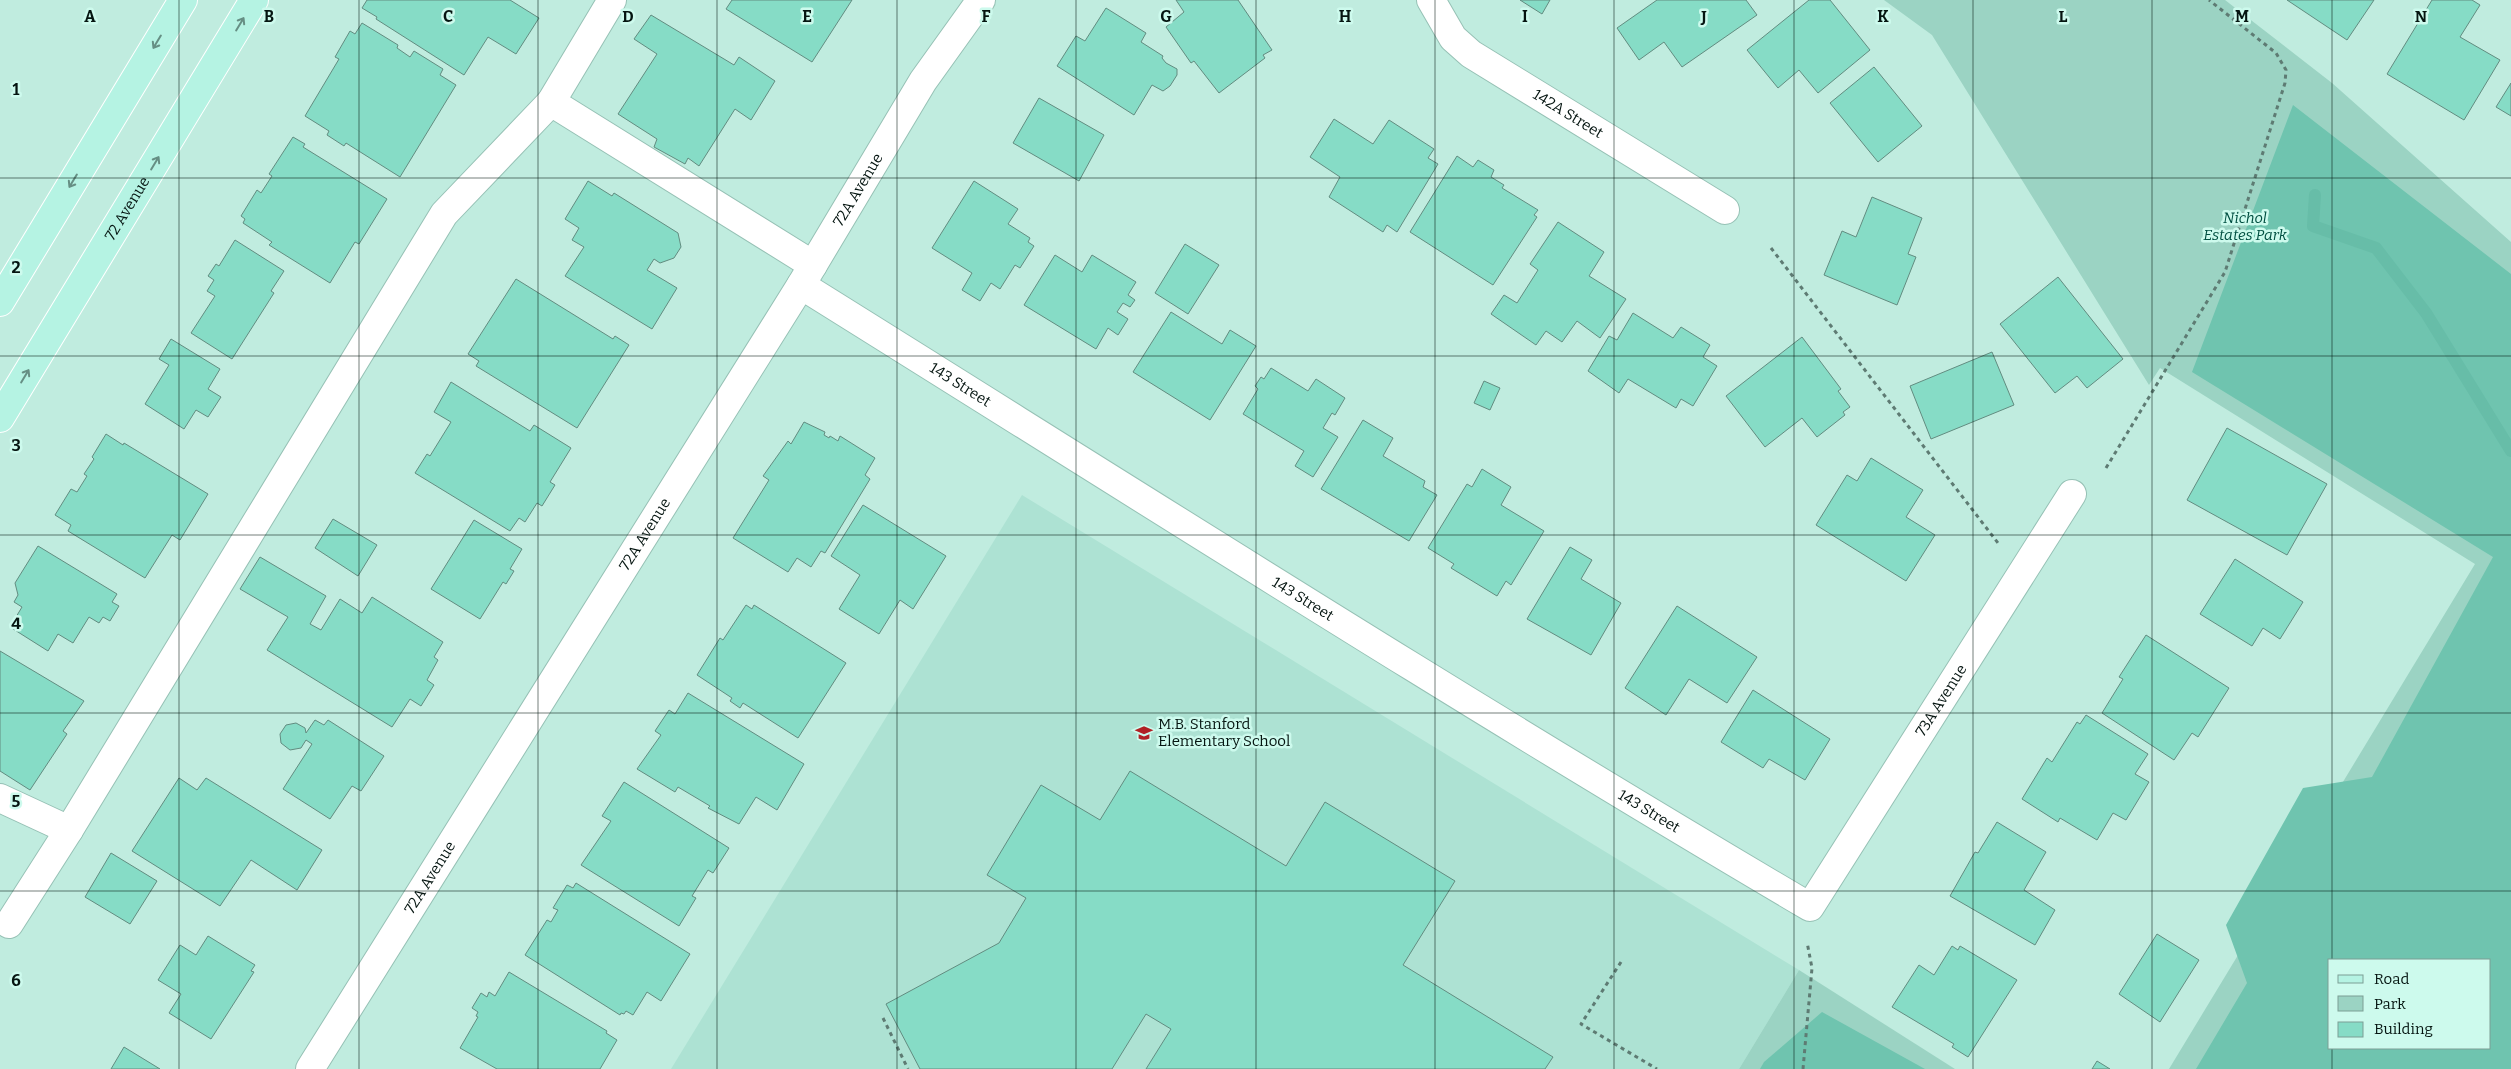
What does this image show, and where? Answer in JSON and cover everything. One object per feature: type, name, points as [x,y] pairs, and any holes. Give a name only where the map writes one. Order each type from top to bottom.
[{"type":"main road","points":[[0,302],[182,0]]},
{"type":"main road","name":"72 Avenue","points":[[0,418],[254,0]]},
{"type":"street","points":[[9,924],[69,830],[444,214],[551,102],[612,0]]},
{"type":"street","name":"72A Avenue","points":[[310,1069],[807,275],[923,81],[981,0]]},
{"type":"street","name":"142A Street","points":[[1431,0],[1453,38],[1470,54],[1725,210]]},
{"type":"street","name":"143 Street","points":[[551,102],[807,275],[1196,532],[1810,908]]},
{"type":"street","name":"73A Avenue","points":[[1810,908],[2072,494]]},
{"type":"street","points":[[0,798],[69,830]]},
{"type":"path","points":[[2106,468],[2225,272],[2285,83],[2286,70],[2276,53],[2209,0]]},
{"type":"path","points":[[1771,248],[2001,548]]},
{"type":"path","points":[[1802,1069],[1812,968],[1806,936]]},
{"type":"path","points":[[1621,962],[1581,1024],[1657,1069]]},
{"type":"path","points":[[883,1018],[908,1069]]},
{"type":"shaded area","points":[[2293,105],[2511,274],[2511,1069],[2196,1069],[2247,983],[2226,925],[2303,788],[2372,777],[2493,557],[2192,372]]},
{"type":"shaded area","name":"M.B. Stanford Elementary School","points":[[1022,495],[1799,970],[1739,1069],[671,1069]]},
{"type":"shaded area","points":[[1822,1012],[1925,1069],[1760,1069],[1764,1062]]},
{"type":"green space","name":"Nichol Estates Park","points":[[1884,0],[2225,0],[2332,83],[2511,242],[2511,1069],[2169,1069],[2475,564],[2160,368],[2149,385],[1932,35]]},
{"type":"green space","points":[[1799,970],[1955,1069],[1739,1069]]},
{"type":"building","points":[[367,0],[510,0],[539,18],[516,54],[488,37],[464,75],[376,19],[377,17],[362,8]]},
{"type":"building","points":[[732,0],[852,0],[812,62],[726,9]]},
{"type":"building","points":[[1176,0],[1238,0],[1272,50],[1263,55],[1265,58],[1219,93],[1194,61],[1191,63],[1166,27],[1184,12]]},
{"type":"building","points":[[1520,0],[1550,0],[1542,14]]},
{"type":"building","points":[[1657,0],[1746,0],[1757,15],[1682,67],[1664,42],[1639,60],[1617,28]]},
{"type":"building","points":[[1809,0],[1830,0],[1870,50],[1818,93],[1799,70],[1778,88],[1747,50]]},
{"type":"building","points":[[2287,0],[2374,0],[2347,40]]},
{"type":"building","points":[[2432,0],[2472,0],[2480,5],[2460,37],[2500,60],[2464,120],[2387,74]]},
{"type":"building","points":[[1106,8],[1146,33],[1141,42],[1163,56],[1162,58],[1166,63],[1177,69],[1177,75],[1170,86],[1163,91],[1152,85],[1134,115],[1057,66],[1076,36],[1085,41]]},
{"type":"building","points":[[651,15],[734,65],[739,57],[775,81],[751,120],[735,109],[699,166],[688,158],[685,164],[654,147],[657,139],[618,114],[657,54],[634,39]]},
{"type":"building","points":[[362,23],[398,45],[397,48],[410,57],[414,51],[443,69],[440,75],[456,85],[400,177],[346,143],[344,146],[327,135],[329,131],[305,116],[339,59],[335,57],[350,31],[355,34]]},
{"type":"building","points":[[1874,67],[1922,126],[1878,162],[1830,103]]},
{"type":"building","points":[[2511,83],[2511,116],[2496,107]]},
{"type":"building","points":[[1039,98],[1104,135],[1079,181],[1013,143]]},
{"type":"building","points":[[1334,119],[1373,144],[1389,120],[1434,149],[1428,158],[1438,164],[1397,232],[1387,225],[1383,232],[1329,197],[1340,177],[1310,157]]},
{"type":"building","points":[[293,137],[305,144],[303,147],[387,199],[359,244],[355,242],[330,283],[269,245],[272,242],[243,223],[245,219],[241,216],[257,190],[261,193],[272,176],[269,174]]},
{"type":"building","points":[[1457,156],[1473,167],[1478,160],[1494,170],[1491,177],[1504,185],[1502,188],[1538,210],[1534,215],[1537,217],[1493,285],[1410,232]]},
{"type":"building","points":[[588,181],[612,196],[614,193],[678,233],[681,247],[674,258],[660,263],[654,259],[647,270],[677,288],[652,329],[565,276],[584,247],[572,240],[579,228],[565,219]]},
{"type":"building","points":[[974,181],[1018,209],[1008,224],[1030,238],[1028,242],[1034,246],[1020,268],[1015,265],[1000,289],[991,283],[980,301],[962,290],[972,273],[932,248]]},
{"type":"building","points":[[1872,197],[1922,218],[1908,254],[1916,257],[1897,305],[1824,275],[1842,231],[1856,237]]},
{"type":"building","points":[[1558,222],[1604,252],[1589,276],[1626,299],[1600,338],[1577,321],[1562,342],[1546,331],[1536,345],[1491,314],[1504,295],[1517,303],[1538,270],[1530,264]]},
{"type":"building","points":[[235,240],[284,271],[271,291],[274,293],[232,359],[191,333],[215,296],[207,291],[214,280],[208,276],[216,264],[219,266]]},
{"type":"building","points":[[1185,244],[1219,265],[1188,314],[1155,293]]},
{"type":"building","points":[[1055,255],[1082,272],[1092,255],[1136,282],[1128,295],[1135,300],[1130,307],[1123,303],[1117,312],[1128,319],[1118,335],[1108,328],[1096,349],[1024,305]]},
{"type":"building","points":[[2058,277],[2123,359],[2087,388],[2077,376],[2055,393],[2000,324]]},
{"type":"building","points":[[516,279],[613,339],[615,336],[629,345],[577,428],[476,366],[479,361],[468,354]]},
{"type":"building","points":[[1171,312],[1222,344],[1230,330],[1256,346],[1210,420],[1133,372]]},
{"type":"building","points":[[1633,313],[1673,338],[1681,327],[1710,345],[1703,357],[1717,366],[1693,406],[1681,399],[1676,408],[1628,379],[1619,393],[1588,371],[1609,336],[1617,340]]},
{"type":"building","points":[[1802,337],[1841,389],[1838,391],[1850,407],[1843,412],[1845,415],[1817,437],[1802,418],[1765,447],[1726,396]]},
{"type":"building","points":[[171,339],[220,369],[208,389],[221,397],[208,417],[196,410],[184,429],[145,404],[169,365],[159,359]]},
{"type":"building","points":[[1992,352],[2014,405],[1931,439],[1910,386]]},
{"type":"building","points":[[1271,368],[1308,391],[1316,379],[1345,398],[1335,415],[1332,413],[1323,428],[1338,437],[1313,477],[1295,466],[1304,451],[1243,414],[1258,389],[1255,386],[1261,377],[1264,379]]},
{"type":"building","points":[[1484,381],[1500,388],[1490,410],[1474,403]]},
{"type":"building","points":[[451,382],[530,431],[534,425],[571,448],[550,482],[555,485],[542,506],[537,503],[525,522],[519,518],[510,531],[415,473],[427,454],[430,456],[451,422],[434,412]]},
{"type":"building","points":[[1363,420],[1393,438],[1383,456],[1425,481],[1423,487],[1437,495],[1409,541],[1321,489]]},
{"type":"building","points":[[804,422],[825,432],[824,435],[829,438],[830,436],[838,441],[840,436],[875,458],[865,475],[870,479],[825,553],[821,551],[811,567],[797,558],[788,572],[733,538],[769,480],[763,476],[788,441],[791,444]]},
{"type":"building","points":[[2227,428],[2327,484],[2287,555],[2187,500]]},
{"type":"building","points":[[106,434],[208,494],[180,540],[172,535],[145,578],[68,531],[71,525],[55,515],[71,489],[77,492],[87,476],[84,474],[94,459],[92,457]]},
{"type":"building","points":[[1871,458],[1923,490],[1906,517],[1935,535],[1906,581],[1816,525],[1847,475],[1857,481]]},
{"type":"building","points":[[1482,469],[1511,487],[1501,505],[1544,531],[1511,585],[1506,581],[1497,596],[1451,568],[1454,564],[1428,548],[1467,484],[1472,487]]},
{"type":"building","points":[[863,505],[946,556],[913,609],[900,600],[879,634],[839,609],[860,575],[831,556]]},
{"type":"building","points":[[333,519],[377,545],[358,576],[315,548]]},
{"type":"building","points":[[474,520],[522,549],[510,569],[514,571],[506,584],[503,582],[480,619],[431,589]]},
{"type":"building","points":[[38,546],[117,594],[112,602],[119,606],[110,621],[103,617],[99,623],[89,617],[73,643],[58,634],[48,651],[10,627],[22,607],[14,602],[18,595],[15,583]]},
{"type":"building","points":[[1570,547],[1592,560],[1581,579],[1621,603],[1591,655],[1527,619]]},
{"type":"building","points":[[260,557],[326,596],[310,624],[321,630],[340,599],[362,613],[372,597],[443,642],[434,657],[438,660],[427,680],[434,685],[421,706],[410,699],[392,727],[267,650],[288,617],[240,589]]},
{"type":"building","points":[[2235,559],[2303,602],[2280,639],[2263,628],[2252,646],[2200,614]]},
{"type":"building","points":[[746,605],[752,609],[754,605],[846,663],[798,738],[743,703],[740,708],[730,701],[732,698],[697,675],[720,638],[723,640]]},
{"type":"building","points":[[1677,606],[1757,657],[1727,703],[1689,679],[1666,715],[1625,688]]},
{"type":"building","points":[[2146,635],[2229,688],[2198,737],[2192,733],[2174,760],[2102,713],[2123,679],[2119,677]]},
{"type":"building","points":[[0,651],[84,701],[63,731],[67,734],[30,790],[0,771]]},
{"type":"building","points":[[1753,690],[1830,739],[1805,780],[1769,759],[1763,768],[1721,742]]},
{"type":"building","points":[[688,693],[804,764],[777,810],[756,797],[739,824],[708,808],[710,806],[678,787],[675,792],[637,769],[661,735],[655,731],[669,710],[675,714]]},
{"type":"building","points":[[2086,715],[2148,754],[2135,774],[2149,782],[2126,820],[2113,813],[2097,840],[2060,818],[2058,822],[2022,799],[2047,758],[2052,762],[2077,722],[2080,724]]},
{"type":"building","points":[[315,720],[324,725],[328,720],[384,756],[361,791],[352,786],[330,819],[283,789],[312,744],[306,740],[301,748],[290,750],[281,743],[280,734],[286,725],[296,723],[305,728],[306,733]]},
{"type":"building","points":[[1130,771],[1286,866],[1325,802],[1455,881],[1403,965],[1553,1057],[1545,1069],[1146,1069],[1171,1029],[1146,1014],[1112,1069],[920,1069],[886,1004],[999,943],[1026,898],[987,875],[1041,785],[1100,820]]},
{"type":"building","points":[[179,778],[197,790],[206,778],[322,850],[297,890],[251,860],[220,906],[132,851]]},
{"type":"building","points":[[624,782],[729,848],[713,873],[708,870],[692,896],[696,898],[679,926],[581,865],[611,821],[602,816]]},
{"type":"building","points":[[1997,822],[2046,852],[2024,890],[2055,910],[2035,945],[1950,896],[1975,852],[1978,853]]},
{"type":"building","points":[[111,853],[157,881],[130,924],[85,897]]},
{"type":"building","points":[[576,883],[690,954],[661,1001],[647,992],[633,1015],[626,1011],[620,1015],[525,955],[547,920],[551,922],[558,910],[553,908],[567,885],[573,888]]},
{"type":"building","points":[[2157,934],[2199,960],[2160,1022],[2119,994]]},
{"type":"building","points":[[208,936],[255,965],[251,971],[254,972],[211,1039],[169,1013],[181,994],[158,980],[180,945],[196,955]]},
{"type":"building","points":[[1952,946],[1958,950],[1960,946],[2017,980],[1968,1057],[1952,1047],[1954,1044],[1892,1007],[1919,965],[1934,975]]},
{"type":"building","points":[[509,972],[607,1031],[606,1033],[617,1040],[600,1069],[497,1069],[460,1048],[478,1017],[476,1016],[478,1012],[472,1008],[481,993],[487,997],[489,992],[495,996]]},
{"type":"building","points":[[124,1047],[160,1069],[111,1069]]},
{"type":"building","points":[[2097,1061],[2110,1069],[2092,1069]]},
{"type":"waterway","points":[[2315,195],[2313,226],[2376,248],[2426,313],[2511,451]]},
{"type":"place","name":"M.B. Stanford Elementary School","points":[[1144,733]]}]
